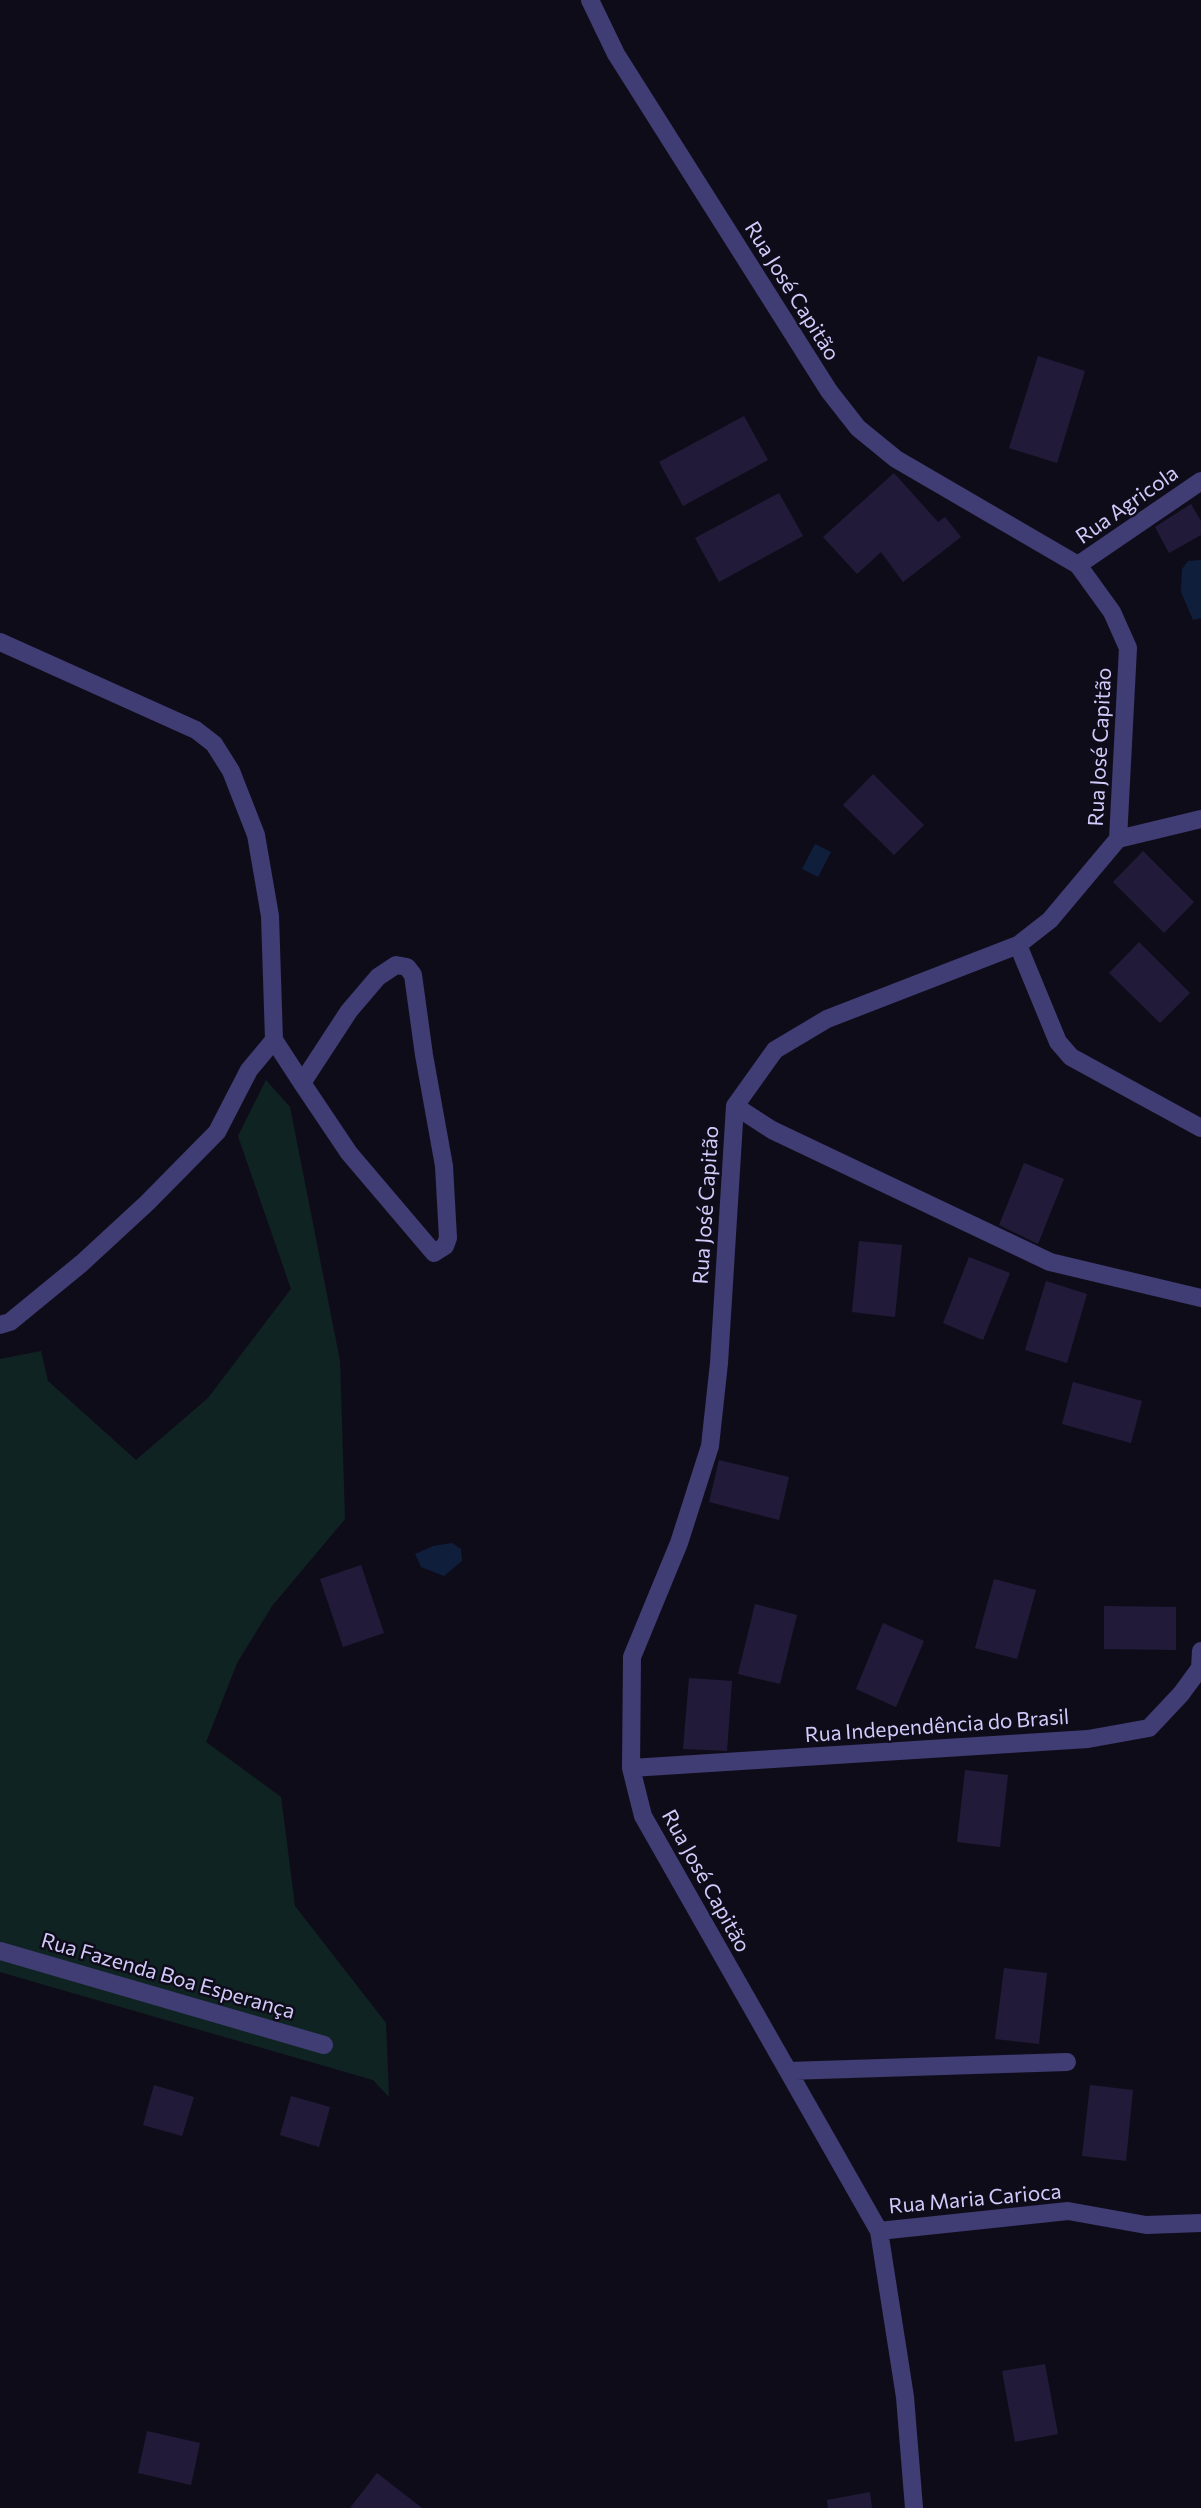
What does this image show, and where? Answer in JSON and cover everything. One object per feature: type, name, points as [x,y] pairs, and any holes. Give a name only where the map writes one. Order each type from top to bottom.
[{"type":"street","name":"Rua José Capitão","points":[[590,0],[616,54],[829,391],[858,428],[896,459],[1078,565],[1112,612],[1128,648],[1118,839],[1050,920],[1017,945],[827,1018],[775,1050],[735,1106],[719,1363],[710,1446],[679,1542],[632,1657],[631,1768],[643,1816],[879,2231],[905,2397],[914,2508]]},
{"type":"street","name":"Rua Agricola","points":[[1078,565],[1201,481]]},
{"type":"street","points":[[0,642],[196,730],[214,744],[231,771],[256,835],[270,916],[274,1040],[302,1083],[349,1153],[434,1253],[444,1246],[448,1238],[444,1166],[413,975],[407,967],[396,965],[378,977],[349,1011],[302,1083]]},
{"type":"street","points":[[1118,839],[1201,819]]},
{"type":"street","points":[[1017,945],[1058,1042],[1071,1057],[1201,1128]]},
{"type":"street","points":[[0,1325],[10,1322],[82,1263],[147,1203],[217,1132],[249,1070],[274,1040]]},
{"type":"street","points":[[735,1106],[772,1130],[1050,1262],[1201,1298]]},
{"type":"street","name":"Rua Independência do Brasil","points":[[631,1768],[1088,1739],[1149,1728],[1181,1695],[1199,1668],[1201,1651]]},
{"type":"street","name":"Rua Fazenda Boa Esperança","points":[[0,1951],[324,2045]]},
{"type":"street","points":[[788,2071],[1067,2062]]},
{"type":"street","name":"Rua Maria Carioca","points":[[879,2231],[1068,2211],[1146,2225],[1201,2222]]},
{"type":"green space","points":[[266,1080],[290,1107],[340,1361],[345,1519],[272,1606],[237,1663],[206,1742],[281,1797],[295,1906],[386,2023],[389,2097],[373,2080],[0,1972],[0,1359],[41,1351],[48,1381],[136,1460],[208,1398],[291,1289],[238,1136]]},
{"type":"water","points":[[1201,560],[1201,618],[1193,620],[1181,592],[1182,569],[1188,561]]},
{"type":"water","points":[[815,844],[831,852],[818,877],[802,869]]},
{"type":"water","points":[[452,1543],[461,1549],[462,1561],[444,1576],[421,1567],[415,1554],[433,1546]]},
{"type":"building","points":[[1038,356],[1085,371],[1057,463],[1009,448]]},
{"type":"building","points":[[744,416],[768,460],[683,506],[659,462]]},
{"type":"building","points":[[894,473],[938,522],[945,517],[961,537],[903,582],[881,552],[857,574],[823,537]]},
{"type":"building","points":[[779,493],[803,536],[719,582],[695,538]]},
{"type":"building","points":[[1191,504],[1201,521],[1201,535],[1169,553],[1155,527]]},
{"type":"building","points":[[873,774],[924,825],[894,855],[843,805]]},
{"type":"building","points":[[1143,851],[1194,902],[1164,933],[1113,882]]},
{"type":"building","points":[[1139,942],[1190,993],[1160,1023],[1109,973]]},
{"type":"building","points":[[1024,1163],[1064,1179],[1038,1244],[999,1225]]},
{"type":"building","points":[[859,1241],[902,1245],[895,1317],[852,1312]]},
{"type":"building","points":[[969,1257],[1010,1273],[983,1340],[943,1323]]},
{"type":"building","points":[[1046,1281],[1087,1294],[1067,1363],[1025,1350]]},
{"type":"building","points":[[1073,1382],[1142,1401],[1131,1443],[1062,1424]]},
{"type":"building","points":[[719,1460],[789,1477],[779,1520],[709,1502]]},
{"type":"building","points":[[361,1565],[384,1633],[343,1647],[320,1579]]},
{"type":"building","points":[[994,1579],[1036,1590],[1017,1659],[975,1648]]},
{"type":"building","points":[[755,1604],[797,1615],[780,1684],[738,1674]]},
{"type":"building","points":[[1104,1606],[1176,1607],[1176,1650],[1104,1649]]},
{"type":"building","points":[[883,1623],[924,1641],[896,1707],[856,1689]]},
{"type":"building","points":[[689,1678],[732,1681],[727,1751],[683,1749]]},
{"type":"building","points":[[965,1770],[1008,1775],[1000,1847],[957,1842]]},
{"type":"building","points":[[1004,1968],[1047,1973],[1039,2044],[995,2039]]},
{"type":"building","points":[[154,2085],[194,2097],[182,2136],[143,2125]]},
{"type":"building","points":[[1090,2085],[1133,2090],[1126,2161],[1082,2156]]},
{"type":"building","points":[[291,2096],[330,2107],[319,2147],[280,2135]]},
{"type":"building","points":[[1045,2364],[1058,2434],[1015,2442],[1002,2371]]},
{"type":"building","points":[[147,2431],[200,2443],[191,2485],[138,2473]]},
{"type":"building","points":[[377,2473],[422,2508],[350,2508]]},
{"type":"building","points":[[870,2492],[872,2508],[828,2508],[827,2500]]}]
